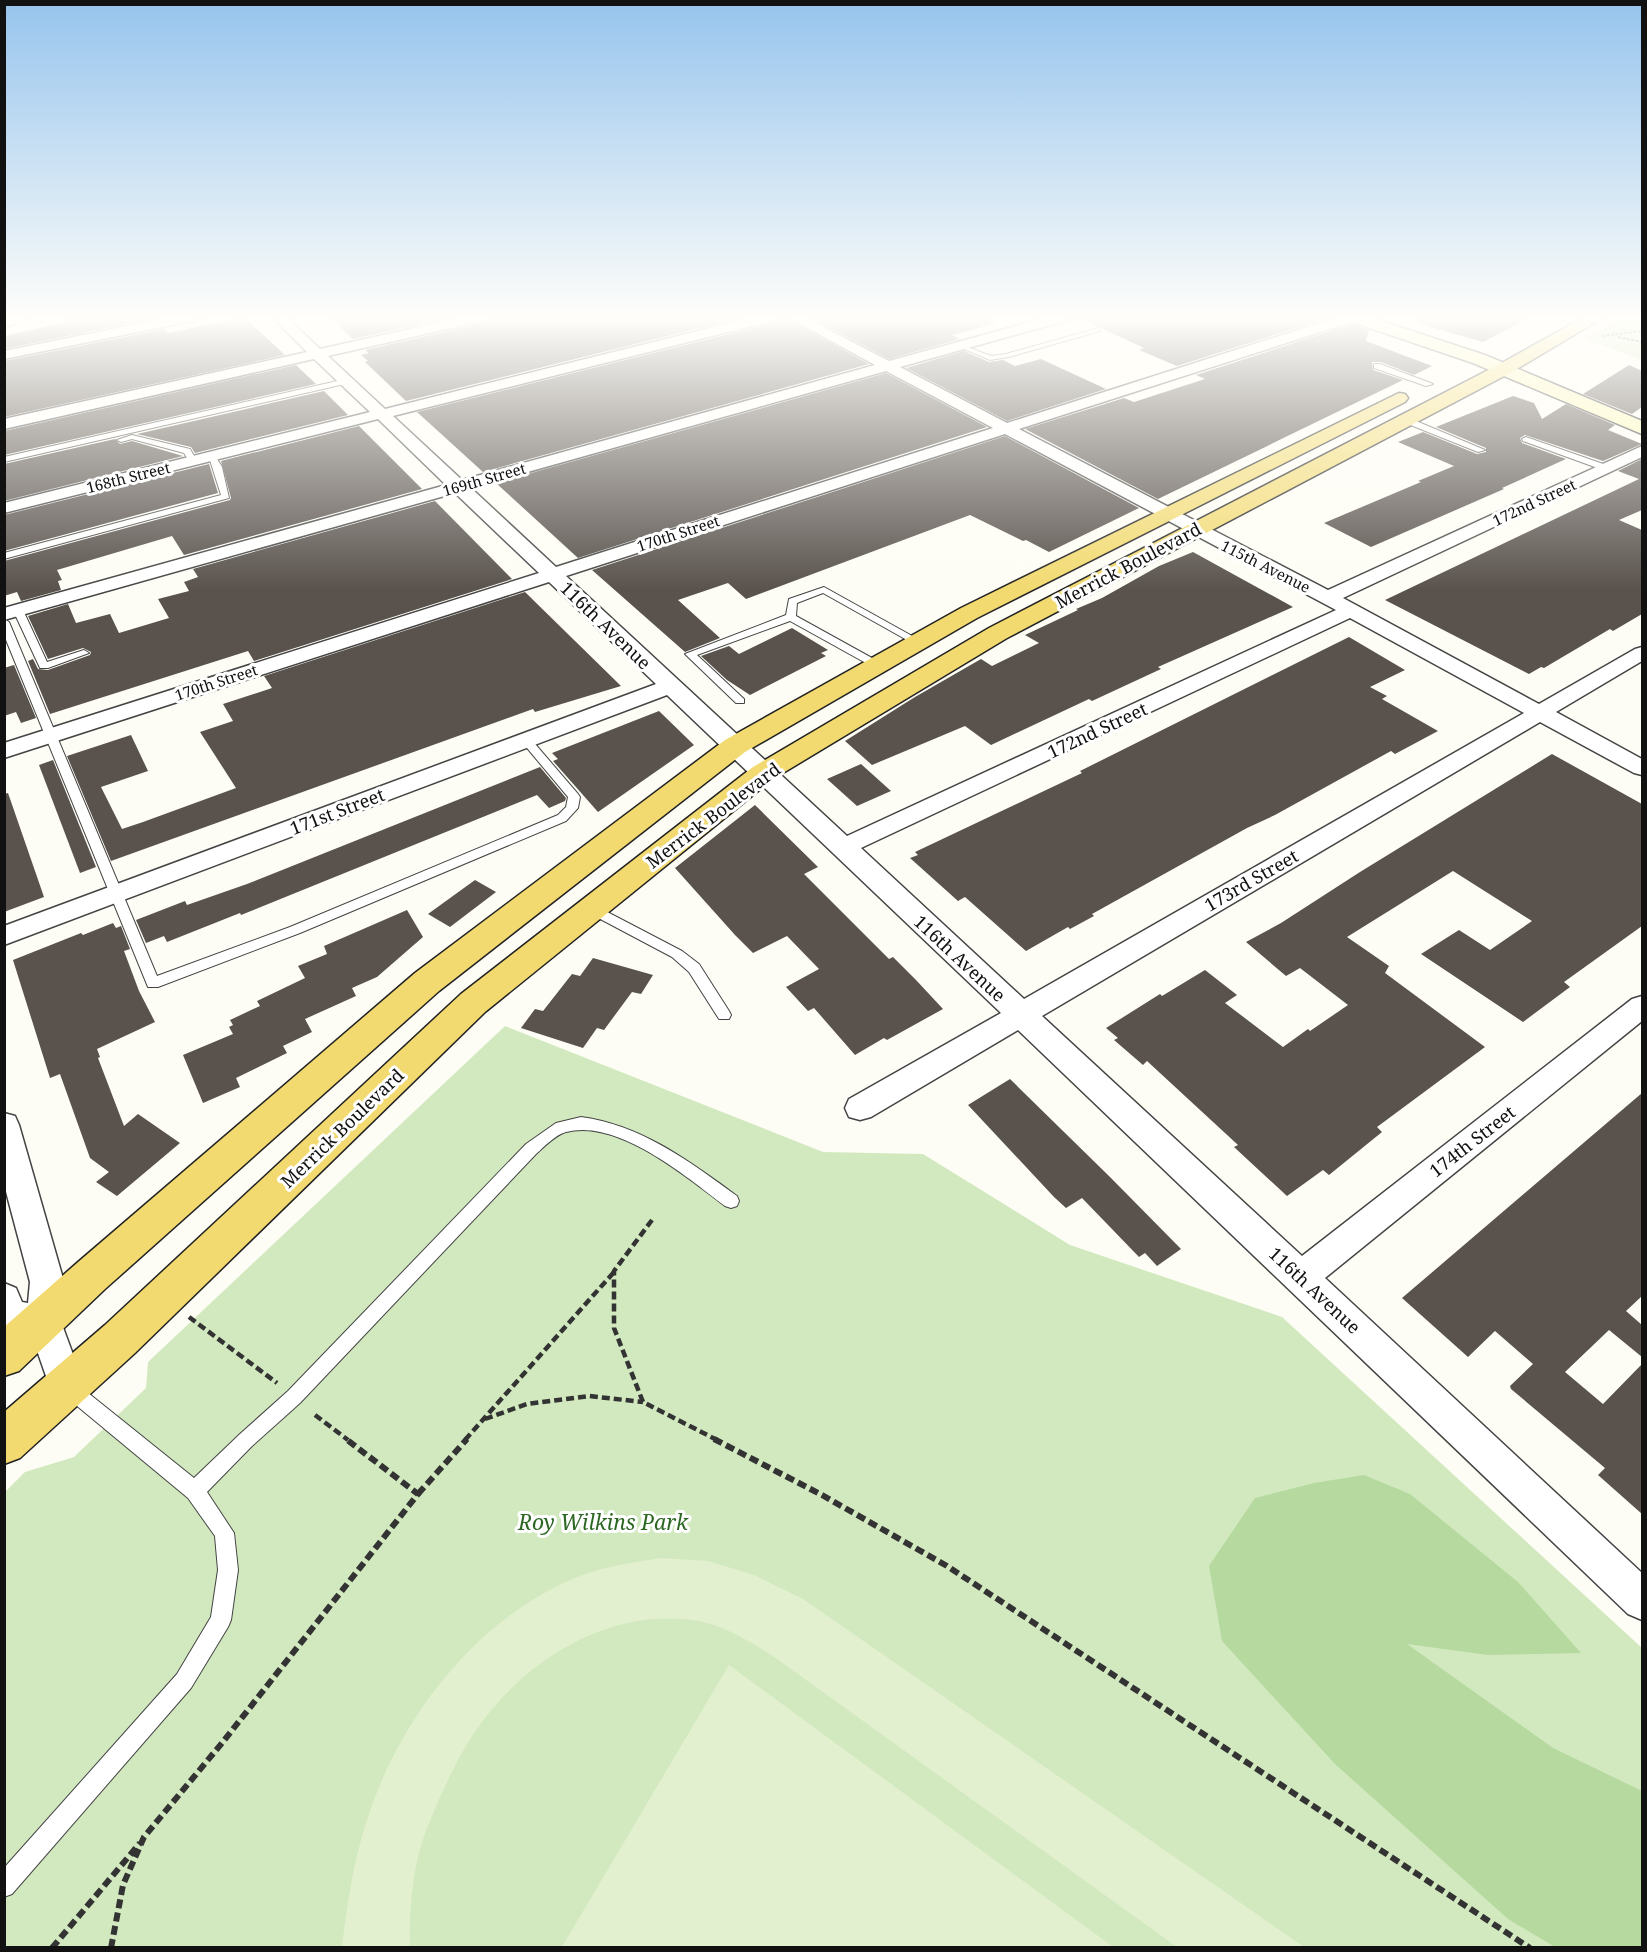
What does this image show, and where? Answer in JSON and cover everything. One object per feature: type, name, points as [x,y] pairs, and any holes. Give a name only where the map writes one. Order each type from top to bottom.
[{"type":"main road","name":"Merrick Boulevard","points":[[4,1356],[44,1322],[91,1276],[427,982],[735,746],[956,620],[1381,407]]},
{"type":"main road","name":"Merrick Boulevard","points":[[4,1442],[67,1387],[473,1003],[763,773],[992,636],[1431,407]]},
{"type":"main road","points":[[1593,407],[1642,428]]},
{"type":"main road","points":[[956,620],[992,636]]},
{"type":"street","points":[[4,424],[80,407]]},
{"type":"street","name":"116th Avenue","points":[[374,407],[1642,1600]]},
{"type":"street","name":"168th Street","points":[[4,508],[410,407]]},
{"type":"street","name":"169th Street","points":[[11,612],[740,407]]},
{"type":"street","name":"115th Avenue","points":[[964,407],[1351,610],[1642,768]]},
{"type":"street","name":"170th Street","points":[[4,751],[1073,407]]},
{"type":"street","name":"172nd Street","points":[[1327,598],[1642,451]]},
{"type":"street","name":"172nd Street","points":[[843,847],[1351,610]]},
{"type":"street","name":"173rd Street","points":[[860,1108],[1642,653]]},
{"type":"street","name":"171st Street","points":[[4,936],[670,686]]},
{"type":"street","name":"174th Street","points":[[1301,1277],[1642,1006]]},
{"type":"street","points":[[4,1125],[47,1282],[44,1322],[67,1387]]},
{"type":"street","points":[[4,1299],[9,1316],[44,1322]]},
{"type":"lane","points":[[4,460],[233,407]]},
{"type":"lane","points":[[1406,420],[1481,450]]},
{"type":"lane","points":[[4,466],[132,437],[187,451],[193,461]]},
{"type":"lane","points":[[1526,439],[1606,468]]},
{"type":"lane","points":[[4,556],[226,496],[218,467],[211,456]]},
{"type":"lane","points":[[791,617],[792,601],[824,590],[918,642]]},
{"type":"lane","points":[[11,612],[44,666],[84,653]]},
{"type":"lane","points":[[740,700],[690,654],[791,617],[877,665]]},
{"type":"lane","points":[[4,622],[153,983],[295,930],[562,818],[572,808],[574,797],[526,740]]},
{"type":"lane","points":[[592,909],[677,954],[694,968],[724,1015]]},
{"type":"lane","points":[[195,1491],[246,1440],[294,1397],[531,1149],[562,1127],[596,1124],[660,1150],[731,1201]]},
{"type":"lane","points":[[4,1886],[184,1681],[221,1620],[228,1570],[224,1533],[195,1491],[67,1387]]},
{"type":"path","points":[[51,1947],[222,1743],[418,1494],[614,1271],[652,1220]]},
{"type":"path","points":[[614,1271],[614,1328],[643,1402]]},
{"type":"path","points":[[184,1314],[282,1387]]},
{"type":"path","points":[[484,1419],[527,1404],[589,1396],[643,1402],[822,1495],[947,1566],[1530,1947]]},
{"type":"path","points":[[315,1415],[418,1494]]},
{"type":"path","points":[[111,1947],[123,1885],[144,1838]]},
{"type":"green space","name":"Roy Wilkins Park","points":[[505,1026],[823,1152],[923,1154],[1070,1245],[1282,1317],[1642,1648],[1642,1947],[5,1948],[5,1492],[25,1472],[74,1457],[146,1388],[148,1362]]},
{"type":"green space","points":[[1364,1475],[1410,1494],[1518,1582],[1581,1653],[1488,1655],[1407,1644],[1553,1748],[1642,1791],[1642,1947],[1555,1947],[1508,1919],[1335,1764],[1222,1641],[1209,1566],[1255,1498],[1314,1483]]},
{"type":"green space","points":[[661,1558],[708,1561],[754,1575],[803,1599],[1304,1947],[1177,1947],[773,1656],[738,1635],[709,1623],[668,1618],[637,1621],[608,1628],[579,1640],[528,1673],[505,1695],[478,1727],[466,1746],[426,1831],[418,1857],[413,1886],[410,1947],[342,1947],[348,1900],[366,1823],[397,1750],[417,1715],[441,1682],[497,1625],[529,1602],[587,1573]]},
{"type":"green space","points":[[729,1665],[1113,1947],[562,1947]]},
{"type":"building","points":[[4,407],[49,407],[4,417]]},
{"type":"building","points":[[110,407],[215,407],[4,455],[4,431]]},
{"type":"building","points":[[254,407],[340,407],[348,415],[195,453],[191,447],[137,434]]},
{"type":"building","points":[[437,407],[715,407],[483,472],[417,412]]},
{"type":"building","points":[[765,407],[950,407],[987,427],[578,558],[496,483]]},
{"type":"building","points":[[980,407],[1050,407],[1007,421]]},
{"type":"building","points":[[1095,407],[1347,407],[1158,499],[1025,429]]},
{"type":"building","points":[[1485,407],[1536,407],[1542,419],[1561,407],[1573,407],[1615,425],[1608,430],[1642,444],[1603,461],[1525,435],[1520,438],[1522,443],[1566,459],[1502,488],[1504,489],[1371,547],[1324,523],[1454,466],[1398,442],[1423,432],[1477,454],[1486,452],[1486,448],[1436,427]]},
{"type":"building","points":[[1615,407],[1642,407],[1632,414]]},
{"type":"building","points":[[359,426],[422,489],[184,555],[172,536],[57,570],[62,580],[58,581],[61,590],[21,601],[17,592],[4,596],[4,561],[230,500],[221,461]]},
{"type":"building","points":[[1005,436],[1139,508],[1049,552],[970,515],[746,599],[728,583],[678,600],[720,638],[685,652],[592,570]]},
{"type":"building","points":[[115,439],[120,444],[132,441],[183,456],[4,501],[4,464]]},
{"type":"building","points":[[1642,459],[1642,510],[1619,520],[1642,530],[1642,614],[1613,631],[1610,629],[1544,668],[1541,667],[1529,674],[1385,600],[1639,479],[1618,471]]},
{"type":"building","points":[[209,464],[218,493],[4,551],[4,515]]},
{"type":"building","points":[[435,501],[512,579],[254,661],[248,651],[50,714],[28,661],[33,659],[38,669],[48,670],[90,655],[91,652],[83,648],[48,659],[28,616],[68,604],[76,623],[110,614],[119,633],[169,618],[158,599],[189,591],[184,582],[198,577],[193,569]]},
{"type":"building","points":[[1193,552],[1293,607],[1158,667],[1161,669],[1092,701],[1089,699],[991,745],[965,726],[872,765],[845,741],[981,659],[992,666],[1039,643],[1025,635],[1102,598],[1159,566]]},
{"type":"building","points":[[525,592],[621,686],[535,712],[533,709],[111,861],[67,756],[131,735],[148,771],[101,787],[122,829],[143,822],[236,788],[200,732],[233,721],[223,704],[272,688],[264,676]]},
{"type":"building","points":[[792,628],[828,650],[821,653],[826,656],[750,695],[727,680],[701,656],[729,646],[739,654]]},
{"type":"building","points":[[1349,637],[1405,670],[1370,687],[1387,696],[1382,699],[1438,731],[1395,754],[1391,751],[1247,828],[1092,914],[1094,916],[1070,929],[1068,927],[1026,951],[965,897],[958,901],[910,858],[918,855],[915,852],[1082,773],[1080,771]]},
{"type":"building","points":[[14,665],[36,718],[21,723],[16,712],[4,716],[4,668]]},
{"type":"building","points":[[659,711],[694,745],[598,812],[553,761],[558,759],[552,753]]},
{"type":"building","points":[[1552,754],[1642,804],[1642,926],[1564,982],[1570,987],[1523,1022],[1421,954],[1459,930],[1490,950],[1532,921],[1453,871],[1347,937],[1389,966],[1385,973],[1485,1047],[1377,1127],[1382,1132],[1329,1175],[1323,1170],[1287,1196],[1234,1147],[1238,1145],[1147,1061],[1143,1065],[1114,1040],[1118,1038],[1106,1028],[1160,994],[1162,996],[1205,970],[1237,995],[1225,1003],[1283,1047],[1308,1029],[1310,1031],[1348,1005],[1300,968],[1286,976],[1246,942],[1281,923]]},
{"type":"building","points":[[53,760],[96,867],[80,873],[39,765]]},
{"type":"building","points":[[861,764],[891,791],[857,806],[827,779]]},
{"type":"building","points":[[540,767],[566,798],[565,801],[549,808],[537,795],[241,915],[240,913],[167,942],[164,936],[146,943],[136,920],[185,901],[187,905],[247,884]]},
{"type":"building","points":[[8,793],[44,897],[4,912],[4,794]]},
{"type":"building","points":[[755,805],[818,867],[804,874],[889,959],[893,957],[943,1009],[855,1055],[814,1008],[808,1011],[786,987],[819,969],[787,936],[753,953],[735,935],[675,868]]},
{"type":"building","points":[[475,880],[496,892],[450,927],[428,914]]},
{"type":"building","points":[[407,910],[423,937],[377,977],[352,988],[356,996],[305,1019],[312,1032],[283,1046],[287,1053],[236,1078],[240,1087],[203,1103],[183,1055],[233,1034],[229,1027],[233,1025],[230,1020],[260,1006],[257,1001],[305,978],[298,966],[327,954],[324,946]]},
{"type":"building","points":[[113,923],[116,928],[121,926],[130,949],[124,951],[139,991],[155,1022],[97,1049],[100,1057],[98,1058],[124,1126],[138,1114],[180,1143],[117,1196],[96,1182],[109,1172],[90,1158],[60,1074],[50,1078],[13,960]]},
{"type":"building","points":[[593,958],[653,975],[641,994],[632,992],[604,1030],[597,1028],[583,1048],[521,1028],[535,1009],[543,1011],[572,974],[580,976]]},
{"type":"building","points":[[1010,1079],[1181,1249],[1157,1266],[1145,1253],[1139,1257],[1082,1198],[1066,1208],[1054,1197],[968,1105]]},
{"type":"building","points":[[1642,1093],[1642,1296],[1626,1311],[1642,1325],[1642,1357],[1609,1330],[1565,1372],[1603,1404],[1642,1364],[1642,1514],[1598,1475],[1605,1468],[1511,1389],[1510,1386],[1533,1364],[1495,1331],[1468,1357],[1402,1298]]}]
